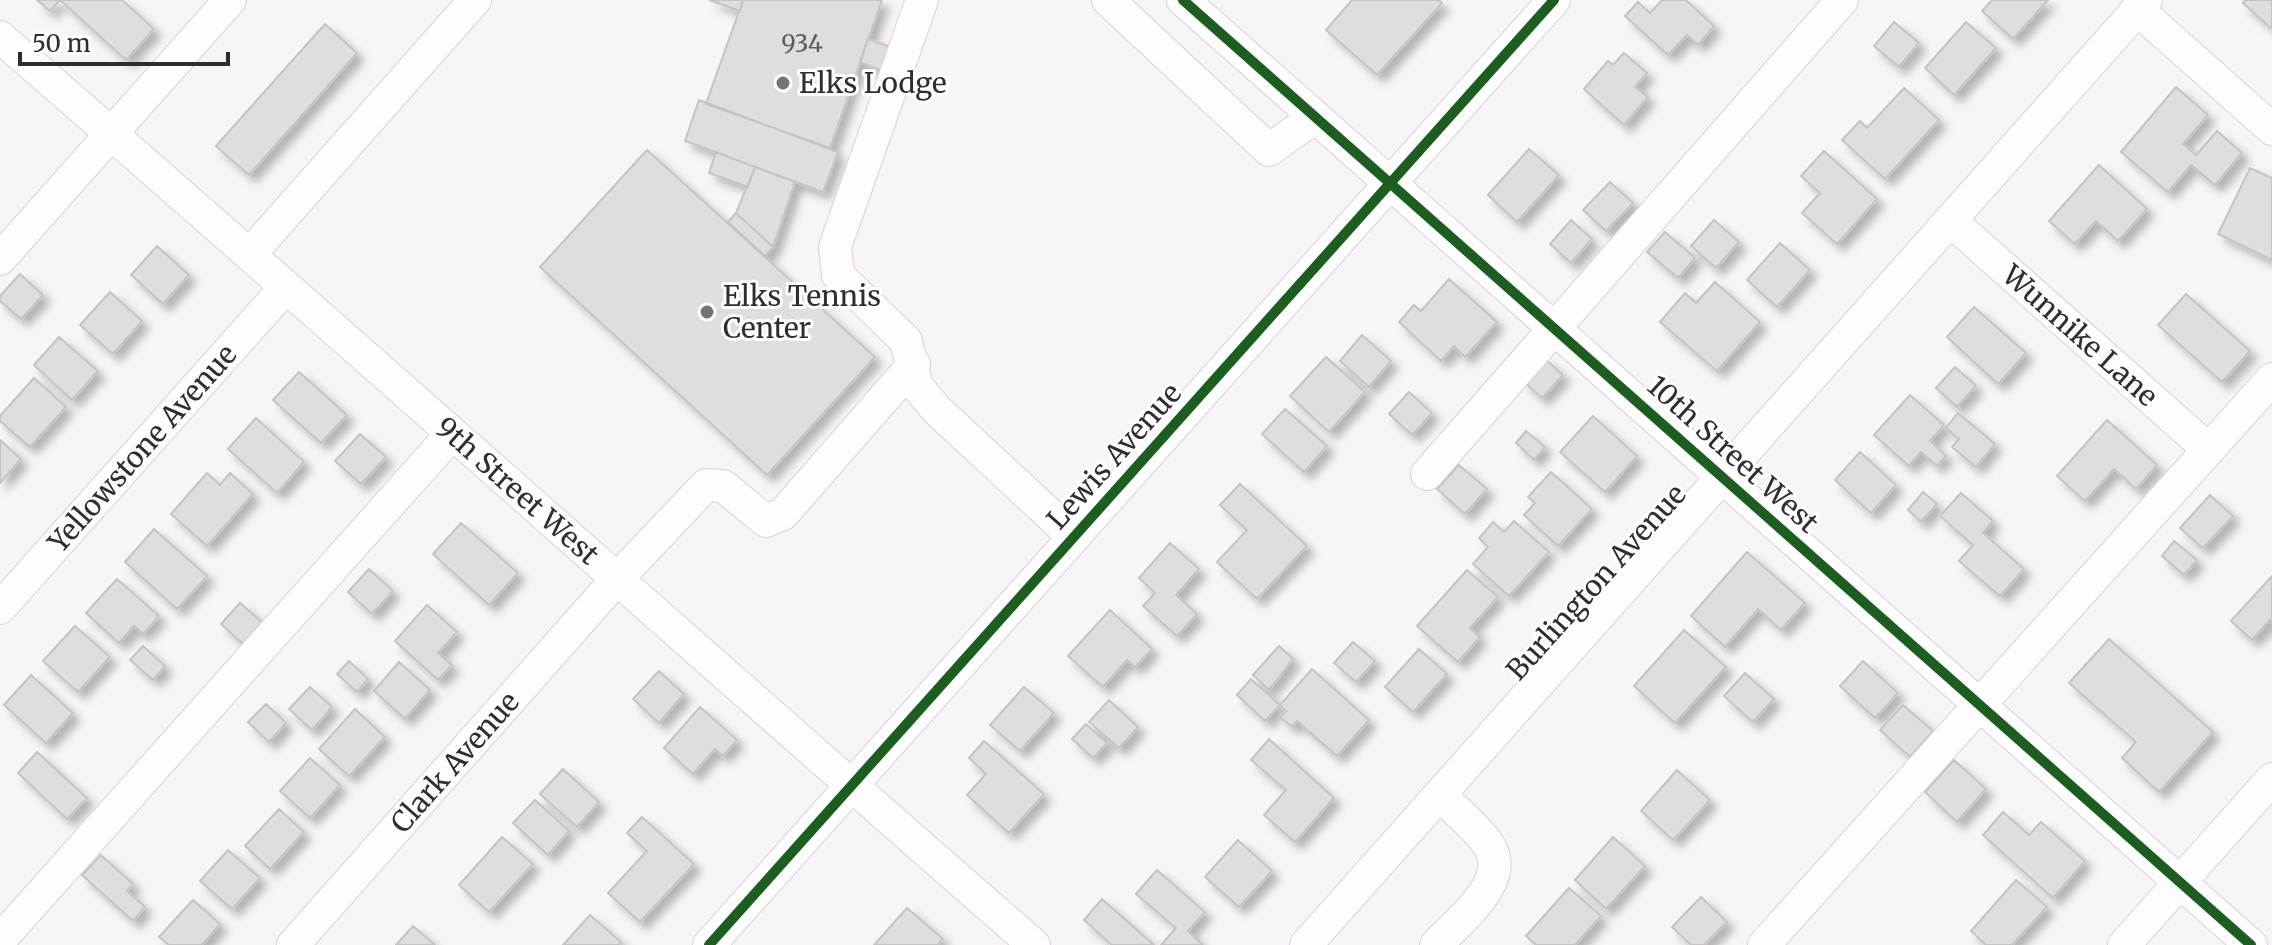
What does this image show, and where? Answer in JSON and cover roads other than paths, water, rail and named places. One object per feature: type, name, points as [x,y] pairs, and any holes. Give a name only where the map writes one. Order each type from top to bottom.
[{"type":"street","points":[[0,259],[230,0]]},
{"type":"street","points":[[250,254],[475,0]]},
{"type":"street","points":[[922,0],[835,247],[838,275],[906,341],[917,386],[936,409],[1074,537]]},
{"type":"street","points":[[1108,0],[1269,150],[1315,117]]},
{"type":"street","name":"10th Street West","points":[[1183,0],[2251,945]]},
{"type":"street","name":"Lewis Avenue","points":[[709,945],[1554,0]]},
{"type":"street","points":[[1427,474],[1842,0]]},
{"type":"street","points":[[2142,5],[2272,129]]},
{"type":"street","name":"Burlington Avenue","points":[[1306,945],[2142,5]]},
{"type":"street","name":"9th Street West","points":[[0,37],[1034,945]]},
{"type":"street","name":"Wunnike Lane","points":[[1950,220],[2209,450]]},
{"type":"street","name":"Yellowstone Avenue","points":[[0,608],[285,288]]},
{"type":"street","name":"Clark Avenue","points":[[293,945],[616,580],[706,485],[723,486],[766,521],[783,514],[914,364]]},
{"type":"street","points":[[1764,945],[2272,379]]},
{"type":"street","points":[[0,940],[451,435]]},
{"type":"street","points":[[2124,945],[2272,779]]},
{"type":"street","points":[[1436,945],[1489,887],[1496,868],[1489,845],[1440,795]]},
{"type":"place","name":"Elks Lodge","points":[[783,83]]},
{"type":"place","name":"Elks Tennis Center","points":[[707,312]]}]
